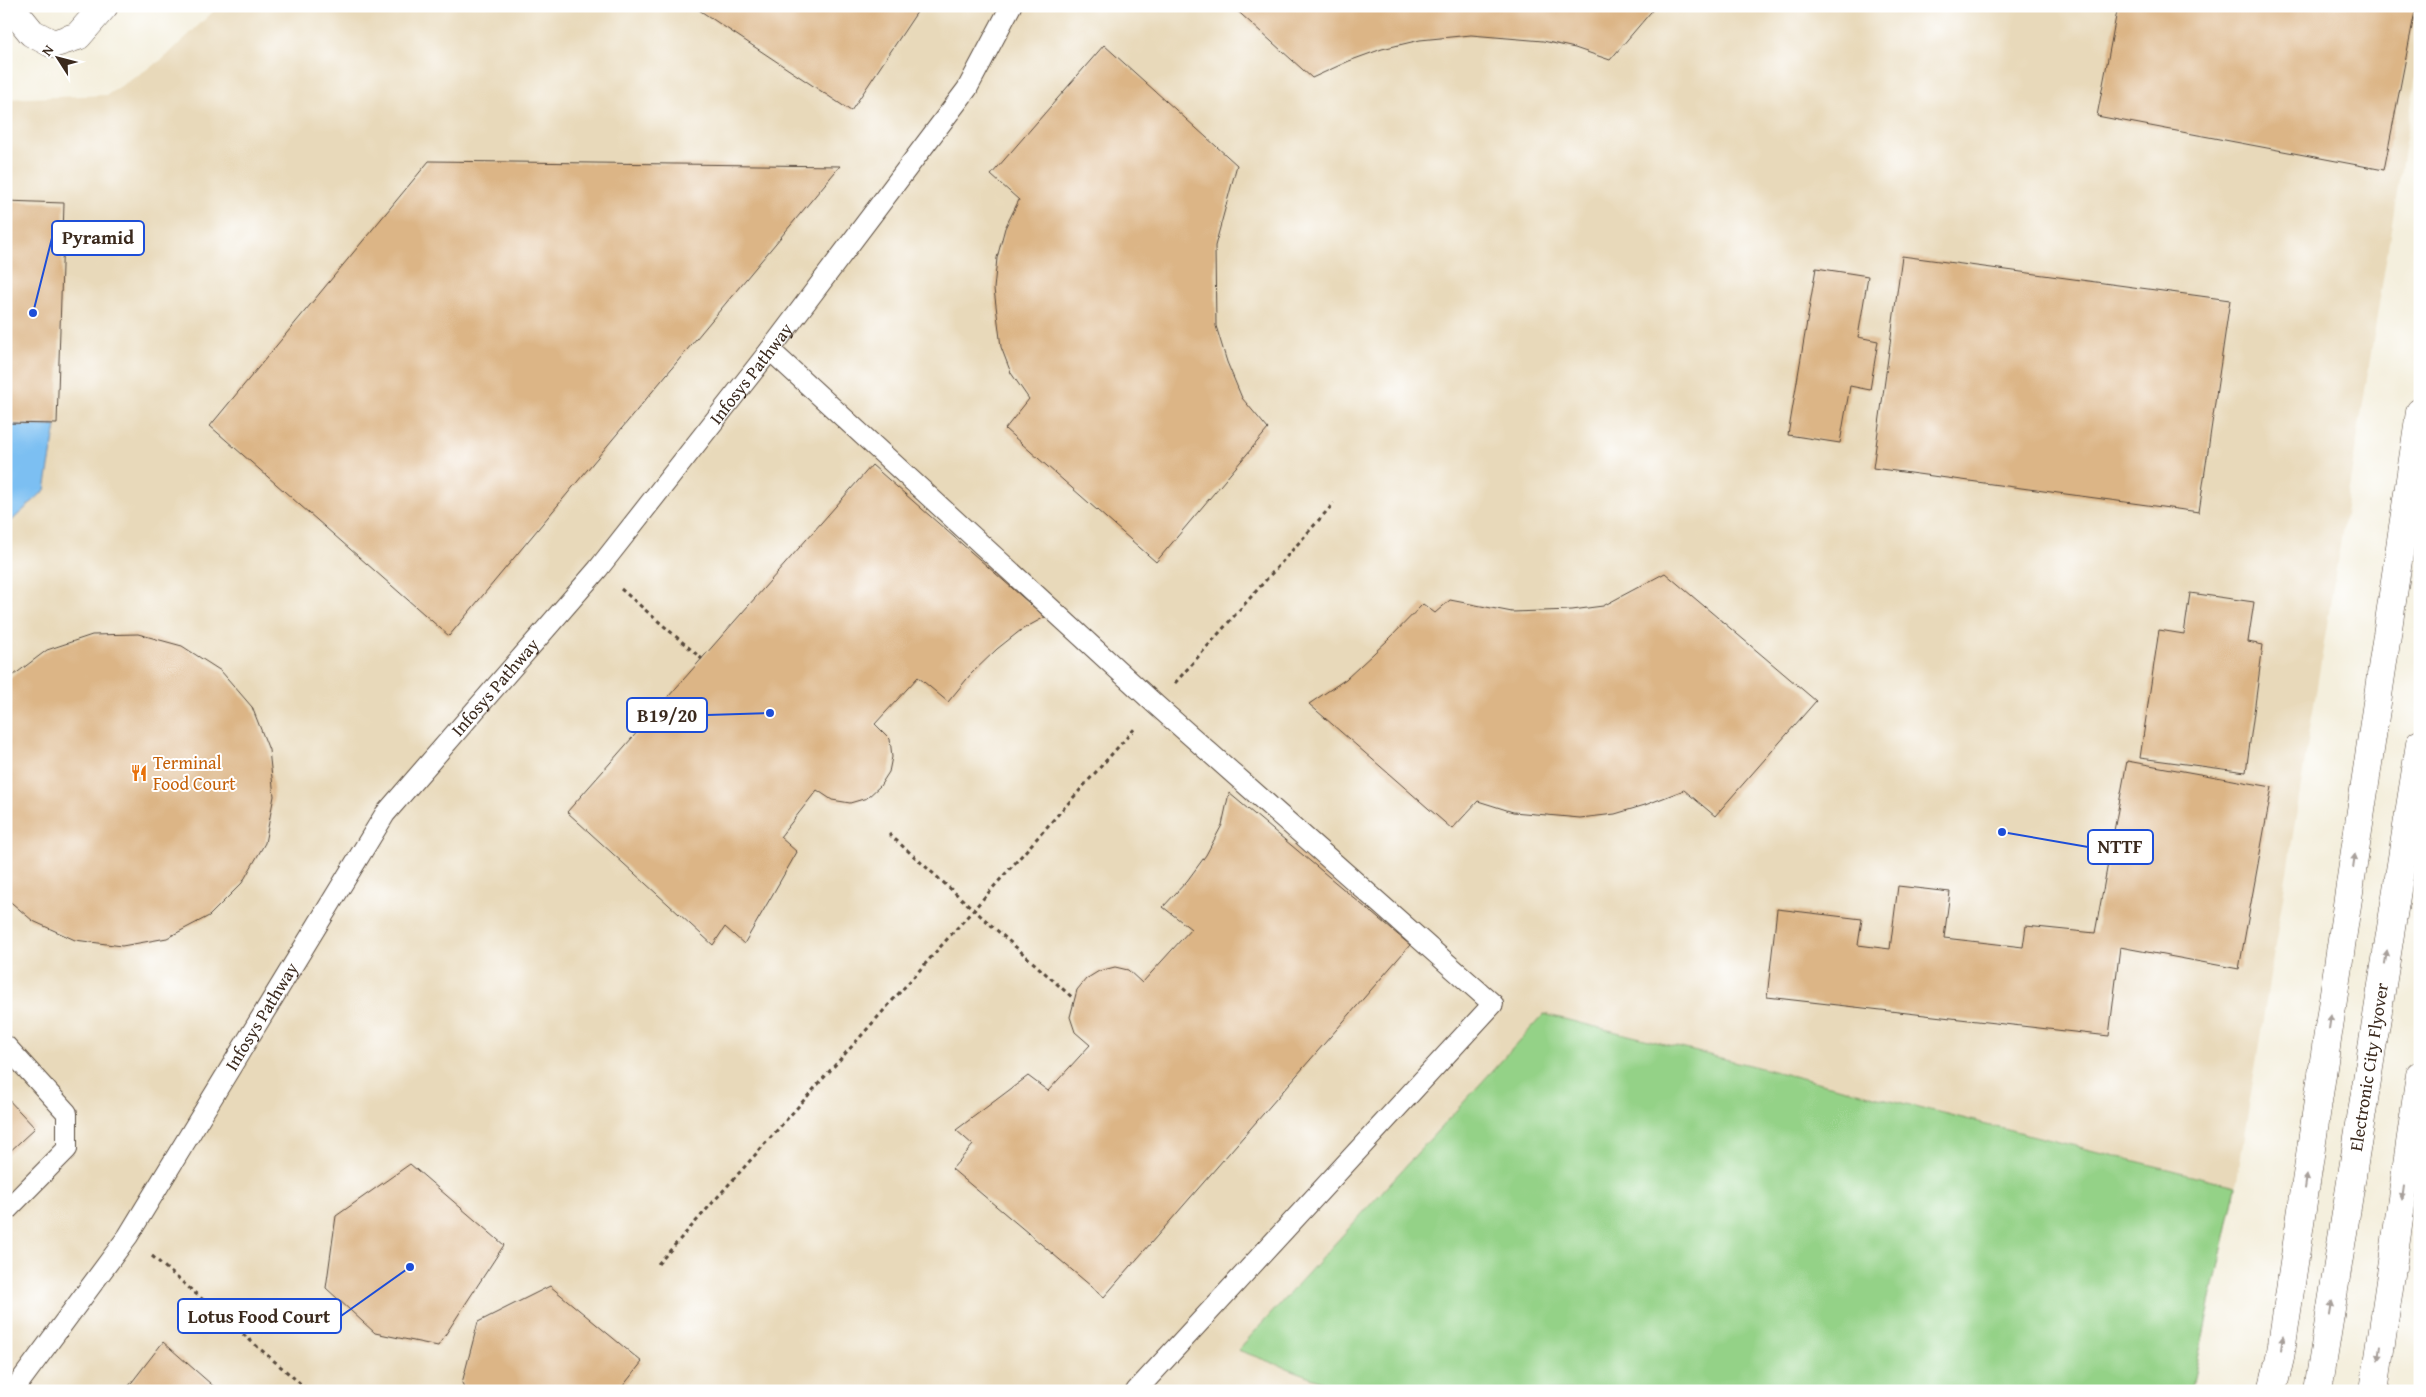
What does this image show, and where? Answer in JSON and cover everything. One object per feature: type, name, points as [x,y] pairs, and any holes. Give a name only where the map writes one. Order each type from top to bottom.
[{"type":"main road","points":[[10,6],[32,33],[53,44],[78,36],[104,6]]},
{"type":"main road","points":[[2272,1391],[2280,1358],[2420,412]]},
{"type":"main road","name":"Electronic City Flyover","points":[[2318,1391],[2420,744]]},
{"type":"main road","points":[[2374,1391],[2420,1075]]},
{"type":"lane","name":"Infosys Pathway","points":[[14,1382],[128,1236],[385,814],[598,569],[770,350],[967,89],[1011,6]]},
{"type":"lane","points":[[770,350],[1156,704],[1493,1004],[1136,1391]]},
{"type":"lane","points":[[6,1046],[67,1112],[67,1149],[6,1211]]},
{"type":"path","points":[[658,1264],[1334,503]]},
{"type":"path","points":[[598,569],[702,659]]},
{"type":"path","points":[[889,834],[1074,998]]},
{"type":"path","points":[[128,1236],[309,1391]]},
{"type":"shaded area","points":[[219,6],[2420,6],[2420,51],[2236,1186],[2191,1391],[6,1391],[6,99],[107,95],[163,59]]},
{"type":"green space","points":[[1544,1014],[2236,1186],[2191,1391],[1348,1391],[1238,1350]]},
{"type":"water","points":[[6,425],[56,426],[45,490],[6,526]]},
{"type":"building","points":[[693,6],[921,6],[851,111]]},
{"type":"building","points":[[1232,6],[1656,6],[1610,60],[1575,48],[1543,41],[1471,35],[1420,40],[1382,49],[1349,61],[1312,78]]},
{"type":"building","points":[[2118,6],[2416,6],[2384,170],[2097,116]]},
{"type":"building","points":[[1104,45],[1237,165],[1215,246],[1216,326],[1227,362],[1242,398],[1268,429],[1156,562],[1005,429],[1029,399],[1011,373],[1001,347],[994,289],[997,258],[1005,228],[1019,200],[991,175]]},
{"type":"building","points":[[429,161],[840,166],[449,636],[210,426]]},
{"type":"building","points":[[6,201],[64,203],[57,424],[6,423]]},
{"type":"building","points":[[1902,256],[2230,300],[2199,512],[1873,468]]},
{"type":"building","points":[[1816,268],[1868,276],[1858,337],[1878,341],[1870,390],[1850,386],[1840,443],[1788,435]]},
{"type":"building","points":[[872,465],[1045,617],[1021,630],[997,649],[971,674],[948,702],[918,677],[875,724],[890,739],[892,757],[889,772],[880,786],[867,798],[850,803],[832,800],[817,790],[780,837],[797,852],[744,944],[725,927],[713,945],[567,812]]},
{"type":"building","points":[[1665,573],[1816,701],[1715,816],[1684,790],[1615,814],[1580,818],[1513,812],[1478,801],[1452,829],[1309,704],[1346,679],[1423,604],[1435,613],[1450,600],[1512,612],[1572,610],[1603,606]]},
{"type":"building","points":[[2190,593],[2254,602],[2248,642],[2263,645],[2246,772],[2140,758],[2159,630],[2184,634]]},
{"type":"building","name":"Terminal Food Court","points":[[138,634],[182,646],[221,671],[252,707],[269,750],[274,796],[265,843],[242,883],[209,916],[167,938],[122,946],[75,940],[33,921],[6,898],[6,681],[47,650],[92,635]]},
{"type":"building","points":[[2127,761],[2272,787],[2239,969],[2120,947],[2109,1036],[1767,997],[1777,909],[1862,919],[1858,945],[1890,949],[1898,886],[1950,892],[1944,938],[2023,947],[2026,926],[2095,933]]},
{"type":"building","points":[[1229,793],[1410,945],[1104,1297],[952,1169],[973,1145],[956,1130],[1028,1076],[1048,1091],[1090,1045],[1075,1032],[1070,1017],[1077,990],[1086,979],[1099,971],[1115,967],[1128,970],[1142,983],[1191,929],[1163,907],[1187,881],[1206,855],[1222,825]]},
{"type":"building","points":[[6,1097],[35,1128],[6,1155]]},
{"type":"building","points":[[410,1164],[504,1245],[438,1346],[375,1333],[326,1288],[336,1216]]},
{"type":"building","points":[[550,1286],[642,1362],[619,1391],[466,1391],[462,1383],[478,1322]]},
{"type":"building","points":[[163,1342],[219,1391],[125,1391]]},
{"type":"place","name":"Pyramid","points":[[33,313]]},
{"type":"place","name":"B19/20","points":[[770,713]]},
{"type":"place","name":"Terminal Food Court","points":[[139,773]]},
{"type":"place","name":"NTTF","points":[[2002,832]]},
{"type":"place","name":"Lotus Food Court","points":[[410,1267]]}]
